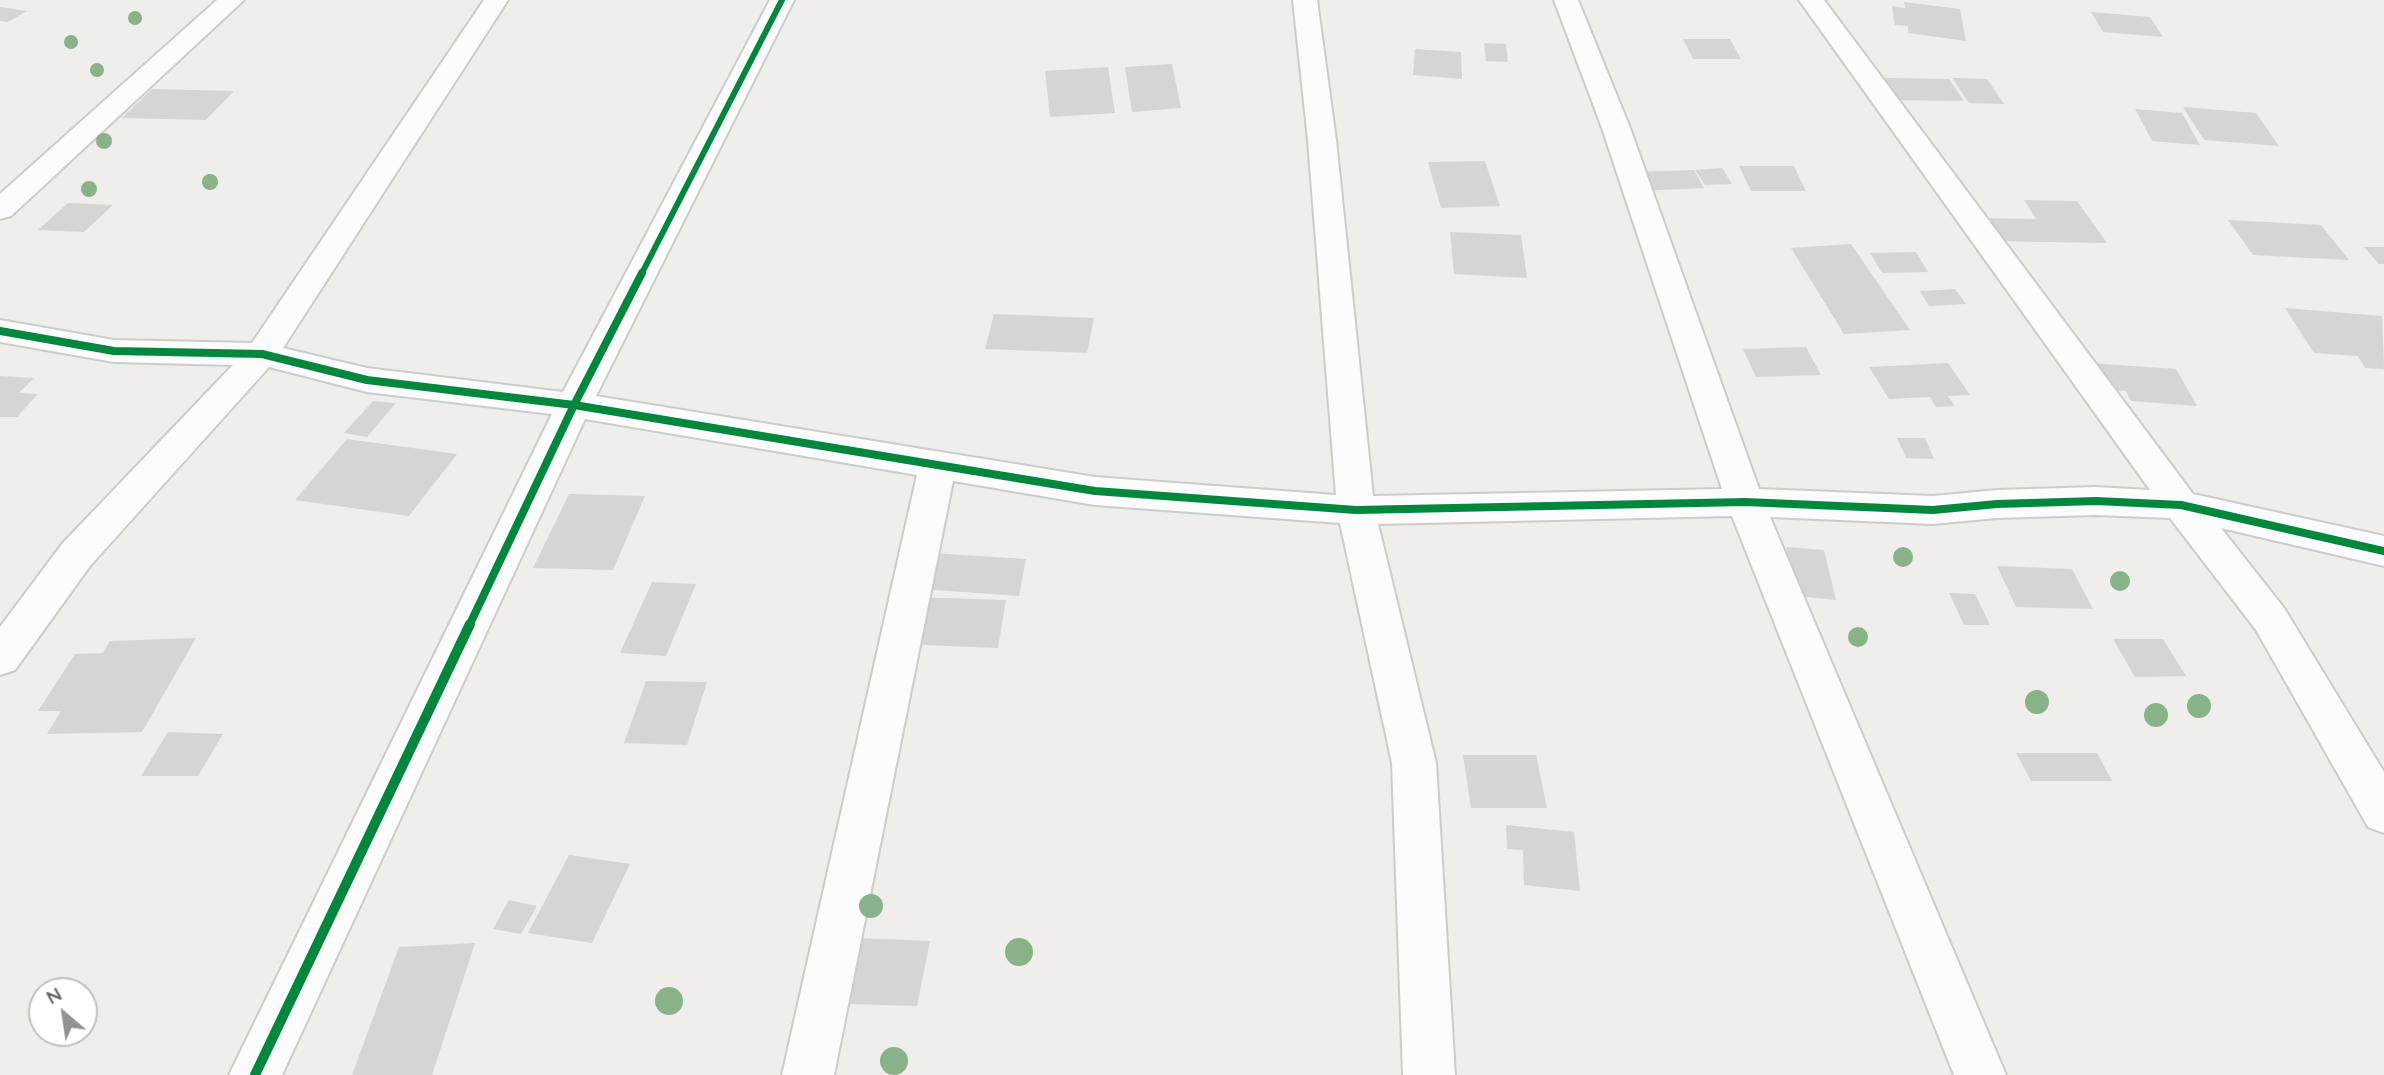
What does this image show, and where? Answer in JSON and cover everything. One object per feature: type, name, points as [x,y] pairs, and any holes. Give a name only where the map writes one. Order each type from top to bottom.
[{"type":"street","points":[[0,210],[232,0]]},
{"type":"street","points":[[0,658],[76,555],[262,354],[496,0]]},
{"type":"street","points":[[255,1075],[574,405],[782,0]]},
{"type":"street","points":[[1305,0],[1322,140],[1356,510],[1414,763],[1429,1075]]},
{"type":"street","points":[[1566,0],[1616,128],[1745,502],[1980,1075]]},
{"type":"street","points":[[1811,0],[2181,505],[2270,619],[2384,813]]},
{"type":"street","points":[[0,331],[114,351],[262,354],[368,380],[574,405],[1095,491],[1356,510],[1745,502],[1933,510],[1997,504],[2096,501],[2181,505],[2384,551]]},
{"type":"street","points":[[808,1075],[938,464]]},
{"type":"building","points":[[1904,2],[1960,9],[1966,41],[1908,33],[1908,26],[1895,25],[1892,6],[1905,8]]},
{"type":"building","points":[[0,7],[27,11],[8,22],[0,21]]},
{"type":"building","points":[[2091,12],[2150,17],[2163,37],[2103,32]]},
{"type":"building","points":[[1683,39],[1730,39],[1741,59],[1693,59]]},
{"type":"building","points":[[1484,43],[1506,44],[1508,62],[1486,61]]},
{"type":"building","points":[[1415,49],[1461,52],[1462,79],[1413,75]]},
{"type":"building","points":[[1172,64],[1181,108],[1132,112],[1125,67]]},
{"type":"building","points":[[1108,67],[1115,113],[1050,117],[1045,71]]},
{"type":"building","points":[[1884,78],[1949,79],[1964,101],[1897,100]]},
{"type":"building","points":[[1952,78],[1987,79],[2004,104],[1969,103]]},
{"type":"building","points":[[152,89],[234,91],[206,120],[122,118]]},
{"type":"building","points":[[2183,107],[2256,113],[2279,146],[2204,140]]},
{"type":"building","points":[[2135,109],[2182,113],[2200,145],[2152,141]]},
{"type":"building","points":[[1485,161],[1500,206],[1441,208],[1428,162]]},
{"type":"building","points":[[1739,166],[1794,166],[1806,191],[1751,191]]},
{"type":"building","points":[[1722,168],[1732,184],[1705,185],[1695,170]]},
{"type":"building","points":[[1694,170],[1704,188],[1641,191],[1632,172]]},
{"type":"building","points":[[2024,200],[2077,201],[2107,243],[1988,241],[1975,218],[2036,219]]},
{"type":"building","points":[[68,203],[113,205],[84,232],[38,230]]},
{"type":"building","points":[[2228,220],[2321,225],[2349,260],[2253,255]]},
{"type":"building","points":[[1450,232],[1521,235],[1527,278],[1454,274]]},
{"type":"building","points":[[1851,244],[1910,330],[1844,334],[1791,248]]},
{"type":"building","points":[[2364,247],[2384,247],[2384,264],[2379,264]]},
{"type":"building","points":[[1916,252],[1928,272],[1882,273],[1870,253]]},
{"type":"building","points":[[1955,289],[1966,304],[1929,306],[1920,291]]},
{"type":"building","points":[[2285,308],[2382,316],[2384,369],[2365,368],[2358,356],[2314,353]]},
{"type":"building","points":[[994,314],[1094,318],[1087,353],[985,349]]},
{"type":"building","points":[[1806,347],[1821,375],[1756,377],[1743,349]]},
{"type":"building","points":[[1948,363],[1970,395],[1948,396],[1955,406],[1936,407],[1930,397],[1889,399],[1869,367]]},
{"type":"building","points":[[2089,363],[2176,369],[2197,406],[2131,401],[2126,391],[2103,389]]},
{"type":"building","points":[[0,376],[34,378],[19,393],[38,394],[17,417],[0,417]]},
{"type":"building","points":[[373,401],[396,403],[367,437],[344,433]]},
{"type":"building","points":[[1897,438],[1925,438],[1934,459],[1906,458]]},
{"type":"building","points":[[347,439],[457,454],[409,516],[295,500]]},
{"type":"building","points":[[569,494],[645,496],[613,570],[533,568]]},
{"type":"building","points":[[1786,547],[1824,550],[1836,600],[1797,596]]},
{"type":"building","points":[[931,553],[1026,559],[1019,596],[921,589]]},
{"type":"building","points":[[1997,566],[2072,569],[2093,609],[2016,607]]},
{"type":"building","points":[[652,582],[696,584],[666,656],[620,653]]},
{"type":"building","points":[[1949,593],[1975,594],[1990,625],[1964,625]]},
{"type":"building","points":[[910,597],[1006,600],[998,648],[900,644]]},
{"type":"building","points":[[196,638],[142,732],[47,734],[61,711],[38,711],[75,654],[103,653],[110,641]]},
{"type":"building","points":[[2113,639],[2163,639],[2186,676],[2135,677]]},
{"type":"building","points":[[646,681],[707,682],[687,745],[624,743]]},
{"type":"building","points":[[168,732],[223,734],[198,776],[141,776]]},
{"type":"building","points":[[2016,753],[2097,753],[2112,781],[2031,781]]},
{"type":"building","points":[[1463,755],[1536,755],[1547,808],[1471,808]]},
{"type":"building","points":[[1506,825],[1574,832],[1580,891],[1524,885],[1523,850],[1507,849]]},
{"type":"building","points":[[569,855],[630,864],[592,943],[528,933]]},
{"type":"building","points":[[509,900],[537,906],[521,934],[493,929]]},
{"type":"building","points":[[833,937],[930,941],[917,1006],[818,1003]]},
{"type":"building","points":[[475,943],[432,1075],[352,1075],[399,947]]},
{"type":"cycle path","points":[[255,1075],[574,405],[782,0]]},
{"type":"cycle path","points":[[0,331],[114,351],[262,354],[367,380],[574,405],[1095,491],[1356,510],[1745,502],[1933,510],[1997,504],[2096,501],[2181,505],[2384,551]]}]
